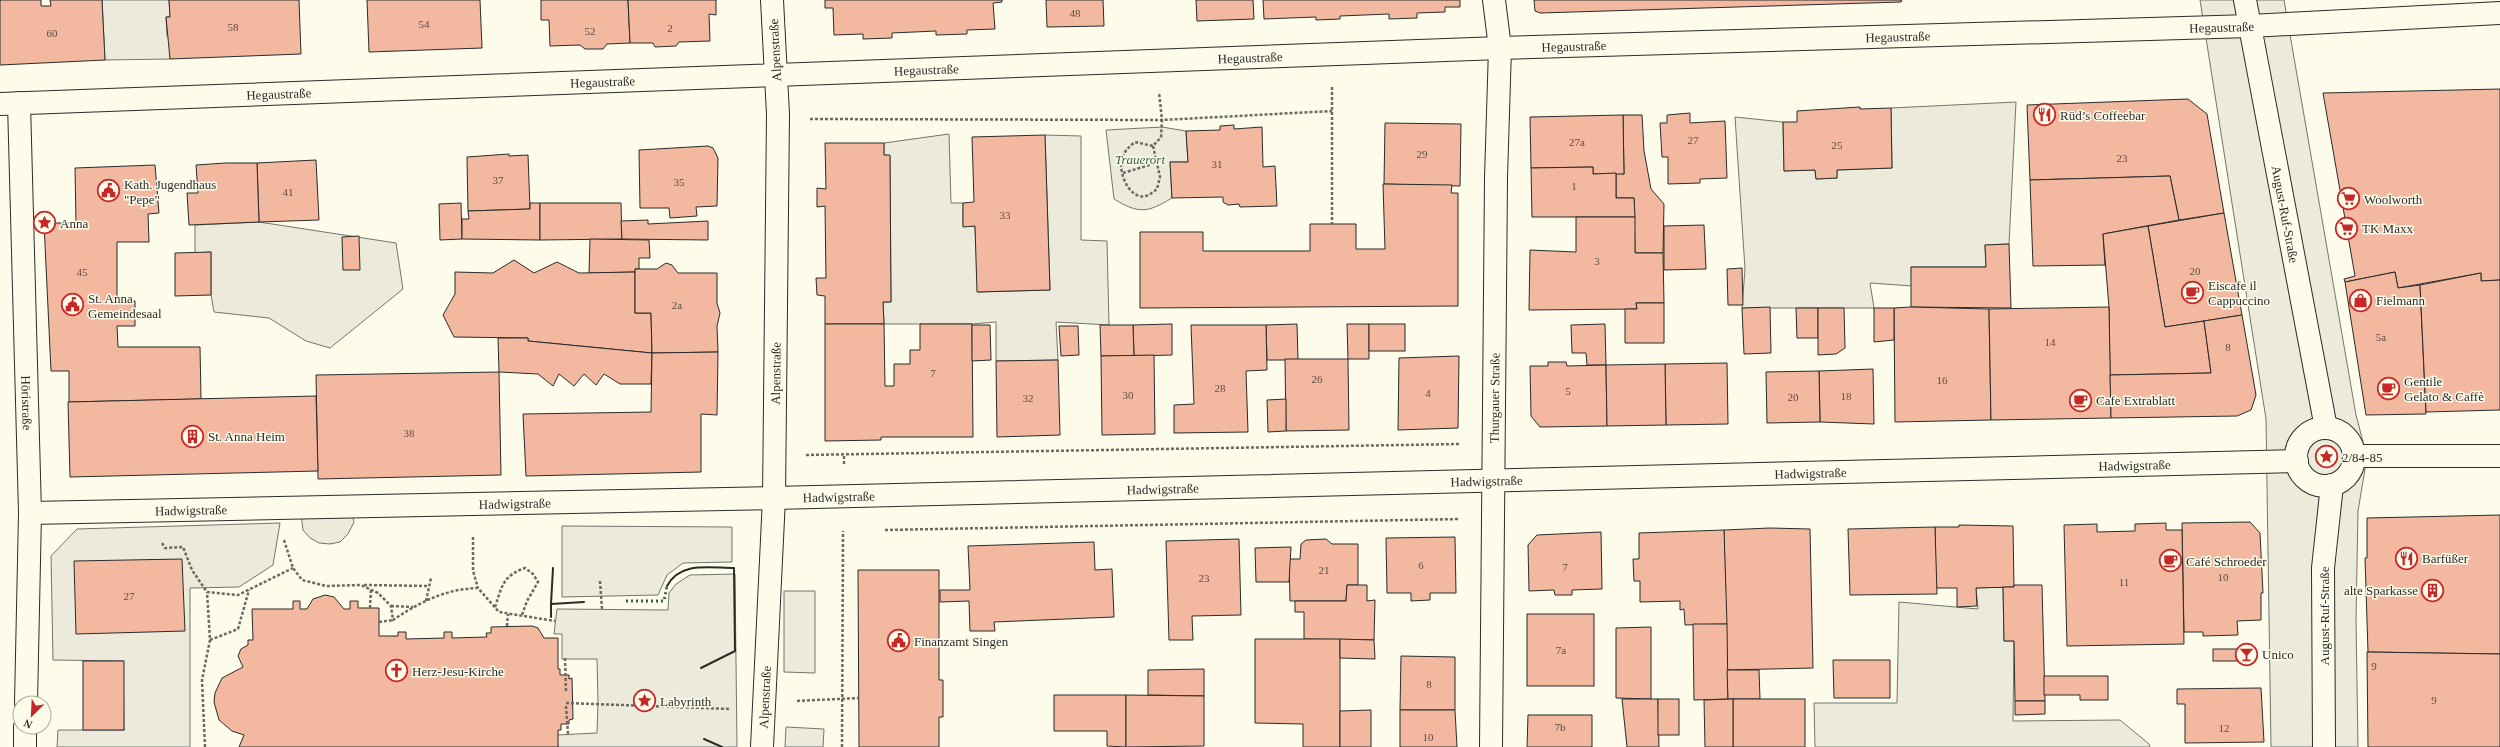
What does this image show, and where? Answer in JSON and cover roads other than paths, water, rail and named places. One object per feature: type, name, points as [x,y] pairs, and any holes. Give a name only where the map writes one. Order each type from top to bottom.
[{"type":"street","name":"Alpenstraße","points":[[762,747],[774,498],[778,122],[772,0]]},
{"type":"street","name":"Thurgauer Straße","points":[[1491,747],[1495,481],[1496,186],[1500,48],[1494,0]]},
{"type":"street","name":"August-Ruf-Straße","points":[[2245,0],[2326,428]]},
{"type":"street","name":"Hegaustraße","points":[[10,104],[1332,56],[1500,48],[2250,26],[2500,13]]},
{"type":"street","name":"Höristraße","points":[[10,104],[30,512],[26,695]]},
{"type":"street","points":[[2326,428],[2337,431],[2346,437],[2352,446],[2354,456],[2353,467],[2341,482],[2322,486],[2313,483],[2299,470],[2297,461],[2297,452],[2304,438],[2318,429],[2326,428]]},
{"type":"street","points":[[2354,456],[2493,456]]},
{"type":"street","name":"Hadwigstraße","points":[[30,512],[153,511],[774,498],[2297,461]]},
{"type":"street","name":"August-Ruf-Straße","points":[[2324,747],[2323,568],[2332,485]]},
{"type":"street","points":[[25,735],[25,747]]},
{"type":"place","name":"Rüd’s Coffeebar","points":[[2044,115]]},
{"type":"place","name":"Kath. Jugendhaus \"Pepe\"","points":[[109,191]]},
{"type":"place","name":"Woolworth","points":[[2349,199]]},
{"type":"place","name":"Anna","points":[[44,223]]},
{"type":"place","name":"TK Maxx","points":[[2347,228]]},
{"type":"place","name":"Eiscafe il Cappuccino","points":[[2192,292]]},
{"type":"place","name":"Fielmann","points":[[2360,300]]},
{"type":"place","name":"St. Anna Gemeindesaal","points":[[72,305]]},
{"type":"place","name":"Gentile Gelato & Caffè","points":[[2388,388]]},
{"type":"place","name":"Cafe Extrablatt","points":[[2080,400]]},
{"type":"place","name":"St. Anna Heim","points":[[193,436]]},
{"type":"place","name":"2/84-85","points":[[2326,457]]},
{"type":"place","name":"Barfüßer","points":[[2407,558]]},
{"type":"place","name":"Café Schroeder","points":[[2170,561]]},
{"type":"place","name":"alte Sparkasse","points":[[2433,590]]},
{"type":"place","name":"Finanzamt Singen","points":[[899,641]]},
{"type":"place","name":"Unico","points":[[2246,654]]},
{"type":"place","name":"Herz-Jesu-Kirche","points":[[396,671]]},
{"type":"place","name":"Labyrinth","points":[[645,701]]},
{"type":"park label","name":"Trauerort","points":[[1140,159]]}]
